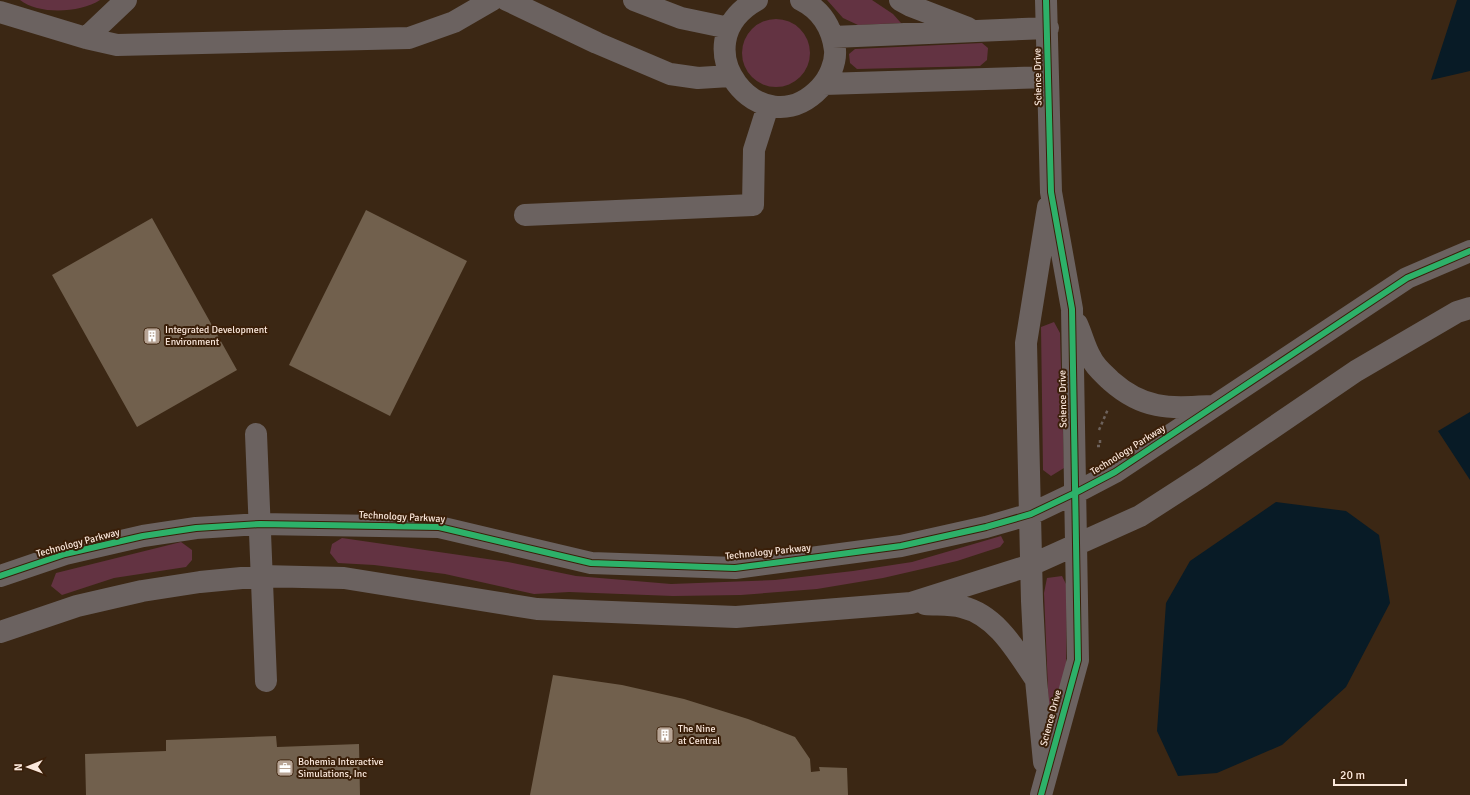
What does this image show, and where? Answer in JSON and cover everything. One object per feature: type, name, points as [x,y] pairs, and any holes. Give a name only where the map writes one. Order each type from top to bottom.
[{"type":"street","points":[[86,38],[126,0]]},
{"type":"street","points":[[0,12],[86,38],[117,45],[409,38],[454,22],[492,0]]},
{"type":"street","points":[[507,0],[597,43],[670,74],[698,78],[730,76]]},
{"type":"street","points":[[634,0],[681,18],[729,28]]},
{"type":"street","points":[[757,0],[746,6],[736,16],[729,28],[724,44],[725,60],[730,76],[740,90],[752,100],[768,106],[784,107],[799,103],[813,96],[824,84],[832,69],[835,53],[833,37],[825,19],[812,6],[801,0]]},
{"type":"street","points":[[900,0],[911,6],[976,31]]},
{"type":"street","name":"Science Drive","points":[[1044,785],[1078,660],[1072,309],[1050,192],[1048,28],[1046,0]]},
{"type":"street","points":[[833,37],[1048,28]]},
{"type":"street","points":[[824,84],[1048,77]]},
{"type":"street","points":[[525,215],[753,205],[754,150],[768,106]]},
{"type":"street","name":"Science Drive","points":[[1044,785],[1036,680],[1031,565],[1026,342],[1050,192]]},
{"type":"street","name":"Technology Parkway","points":[[0,576],[65,554],[143,536],[196,528],[260,524],[439,527],[591,563],[735,568],[901,546],[986,527],[1031,514],[1075,493],[1115,472],[1407,278],[1470,251]]},
{"type":"street","points":[[911,603],[1031,565],[1140,516],[1209,472],[1356,371],[1457,312],[1470,308]]},
{"type":"street","points":[[1072,309],[1091,358],[1103,373],[1122,390],[1141,402],[1169,408],[1215,406]]},
{"type":"street","points":[[256,434],[266,681]]},
{"type":"street","points":[[0,632],[77,606],[142,591],[200,582],[262,576],[344,578],[537,609],[632,613],[736,617],[911,603],[962,607],[978,613],[989,621],[1011,642],[1036,680]]},
{"type":"path","points":[[1091,446],[1100,446],[1098,429],[1112,404]]},
{"type":"shaded area","points":[[20,0],[100,0],[82,8],[71,10],[48,10],[28,5]]},
{"type":"shaded area","points":[[827,0],[872,0],[893,14],[901,23],[858,25],[843,18]]},
{"type":"shaded area","points":[[776,19],[789,22],[800,29],[807,40],[810,53],[807,66],[800,77],[789,84],[776,87],[763,84],[752,77],[745,66],[742,53],[745,40],[752,29],[763,22]]},
{"type":"shaded area","points":[[982,43],[988,48],[987,60],[980,66],[857,69],[850,63],[849,54],[855,49]]},
{"type":"shaded area","points":[[1054,322],[1060,333],[1064,468],[1051,476],[1043,470],[1041,327]]},
{"type":"shaded area","points":[[1001,536],[1004,542],[1000,547],[957,561],[883,578],[817,589],[741,595],[673,596],[569,592],[534,594],[445,574],[374,565],[338,563],[330,553],[332,544],[342,538],[508,562],[576,576],[671,584],[775,580],[853,571],[912,562]]},
{"type":"shaded area","points":[[181,542],[192,550],[192,560],[186,567],[114,578],[62,595],[51,586],[56,573]]},
{"type":"shaded area","points":[[1062,576],[1067,586],[1066,670],[1056,714],[1049,713],[1044,593],[1047,578]]},
{"type":"water","points":[[1457,0],[1470,0],[1470,71],[1431,80]]},
{"type":"water","points":[[1470,412],[1470,480],[1438,431]]},
{"type":"water","points":[[1276,502],[1346,511],[1379,535],[1390,603],[1346,687],[1282,745],[1217,773],[1178,776],[1157,731],[1166,603],[1190,561]]},
{"type":"building","points":[[366,210],[467,261],[390,416],[289,365]]},
{"type":"building","name":"Integrated Development Environment","points":[[152,218],[237,370],[137,427],[52,275]]},
{"type":"building","name":"The Nine at Central","points":[[553,675],[622,685],[684,699],[748,719],[795,737],[810,759],[811,772],[820,771],[819,767],[847,768],[848,795],[530,795]]},
{"type":"building","points":[[276,736],[277,747],[359,744],[360,795],[86,795],[85,754],[166,751],[166,740]]},
{"type":"cycle path","points":[[1041,795],[1078,660],[1072,309],[1051,192],[1046,0]]},
{"type":"cycle path","points":[[0,576],[65,554],[143,536],[196,528],[260,524],[439,527],[591,563],[735,568],[901,546],[986,527],[1031,514],[1075,493],[1115,472],[1407,278],[1470,251]]},
{"type":"place","name":"Integrated Development Environment","points":[[152,336]]},
{"type":"place","name":"The Nine at Central","points":[[665,735]]},
{"type":"place","name":"Bohemia Interactive Simulations, Inc","points":[[285,768]]}]
